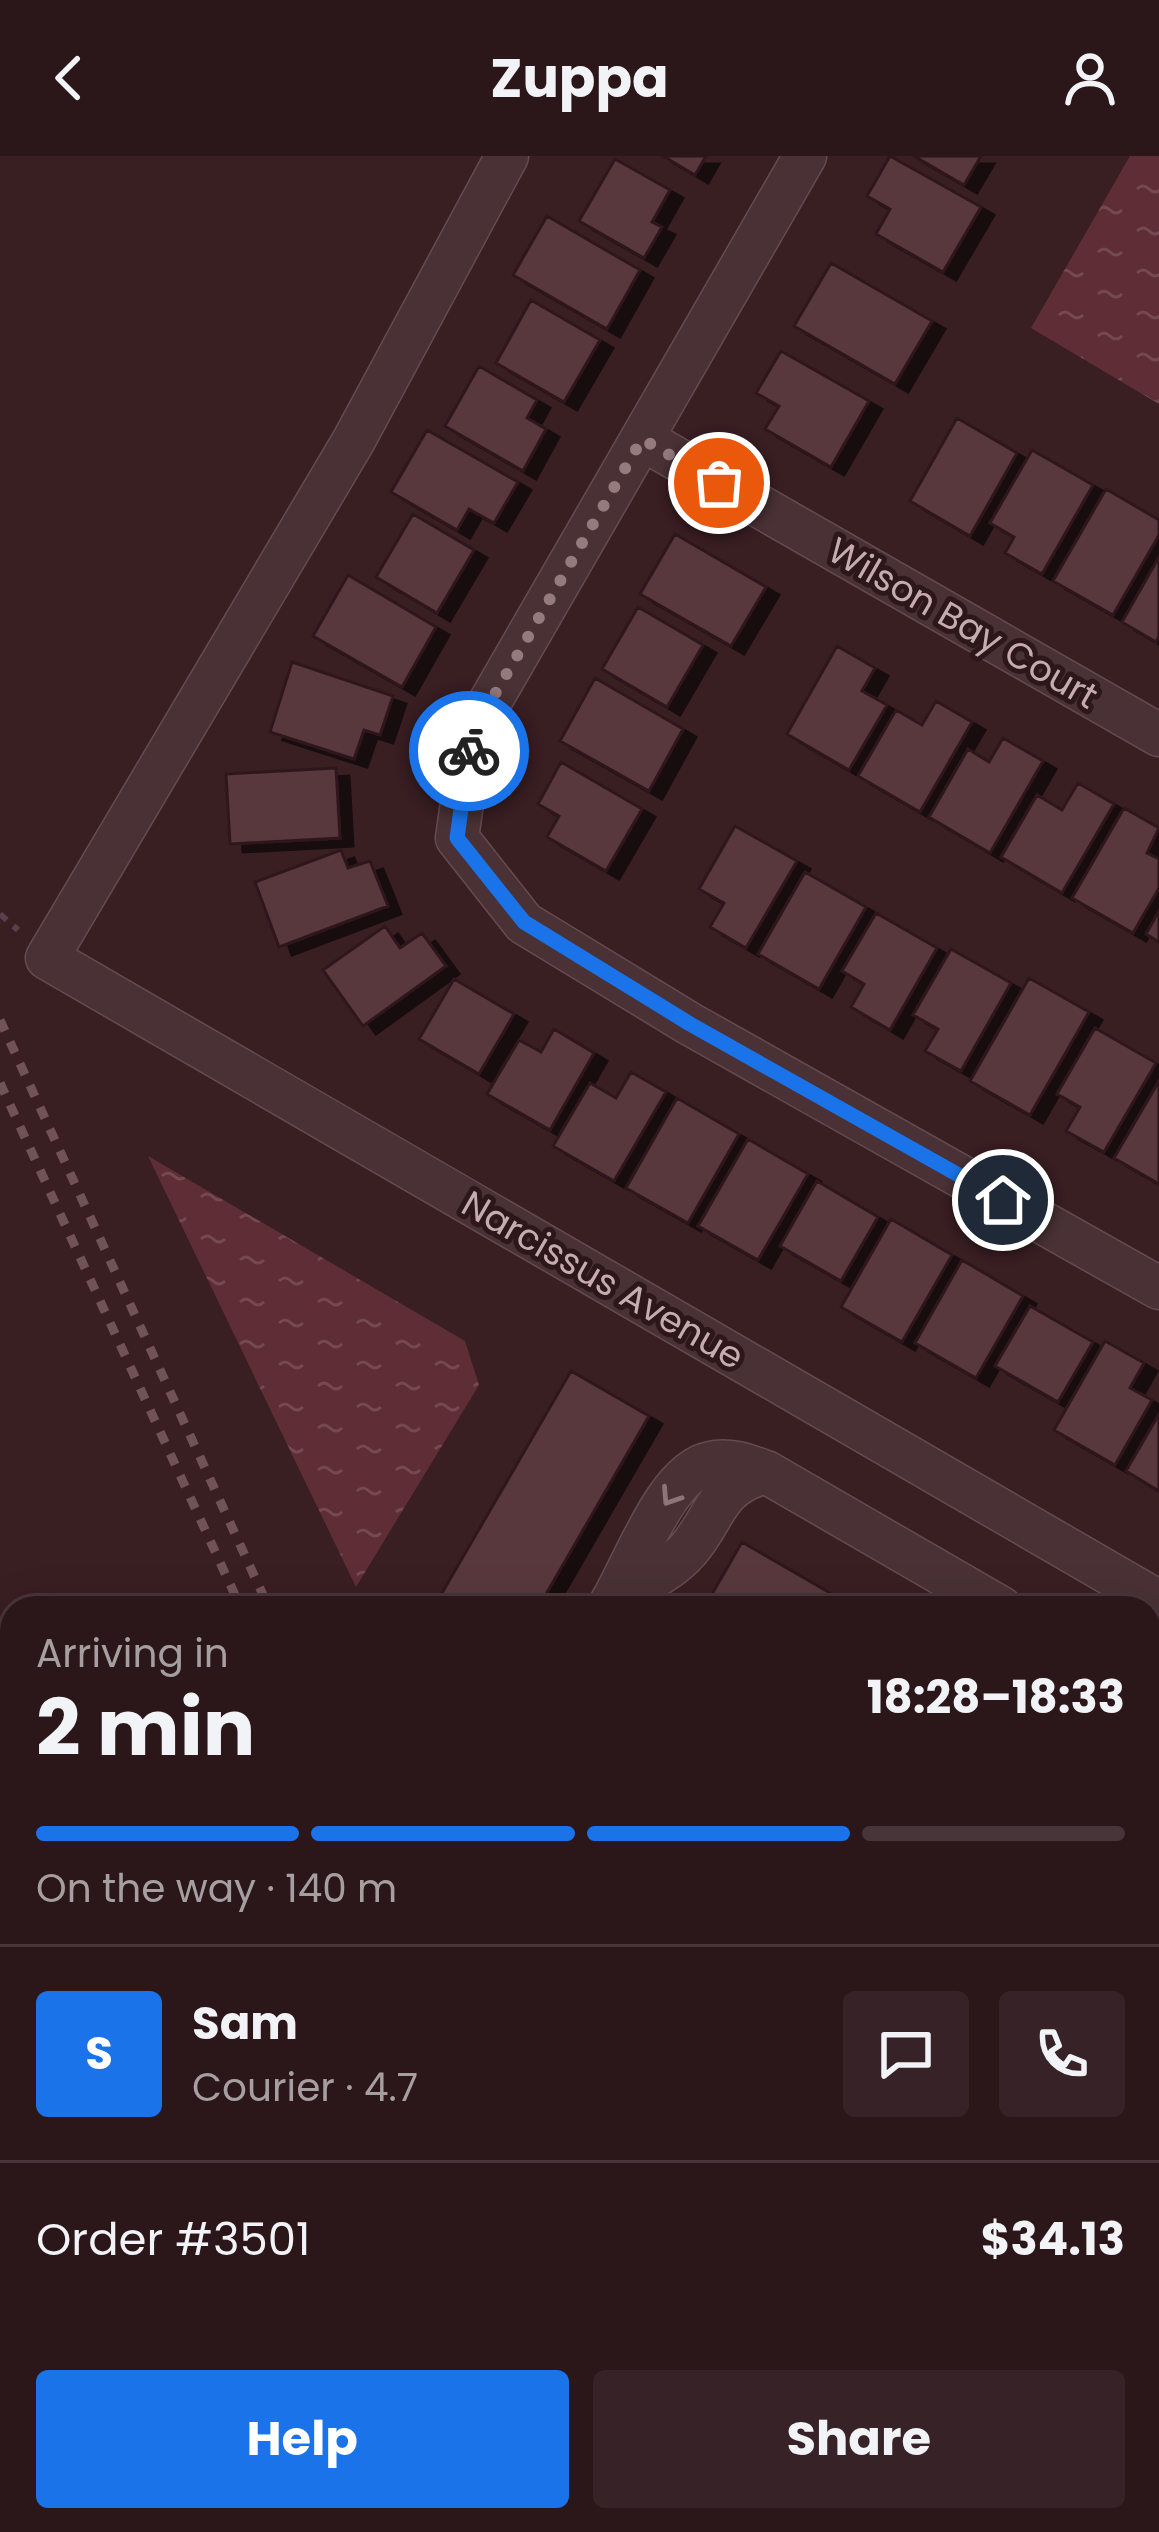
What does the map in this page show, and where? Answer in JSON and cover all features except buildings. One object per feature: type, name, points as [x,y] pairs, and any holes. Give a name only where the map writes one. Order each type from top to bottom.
[{"type":"street","name":"Narcissus Avenue","points":[[507,156],[354,440],[47,958],[1149,1596]]},
{"type":"street","points":[[805,156],[472,734],[457,838],[524,922],[690,1024],[1159,1288]]},
{"type":"street","name":"Wilson Bay Court","points":[[642,439],[1159,735]]},
{"type":"street","points":[[615,1596],[671,1490],[687,1472],[711,1462],[740,1462],[766,1472],[980,1596]]},
{"type":"water","points":[[1130,156],[1159,156],[1159,404],[1031,328]]},
{"type":"water","points":[[148,1156],[465,1341],[479,1385],[356,1587]]},
{"type":"railway","points":[[0,1020],[264,1596]]},
{"type":"railway","points":[[0,1083],[235,1596]]},
{"type":"way so far","points":[[469,751],[472,734],[642,439],[719,483]]},
{"type":"route","points":[[469,751],[457,838],[524,922],[690,1024],[1003,1200]]}]
